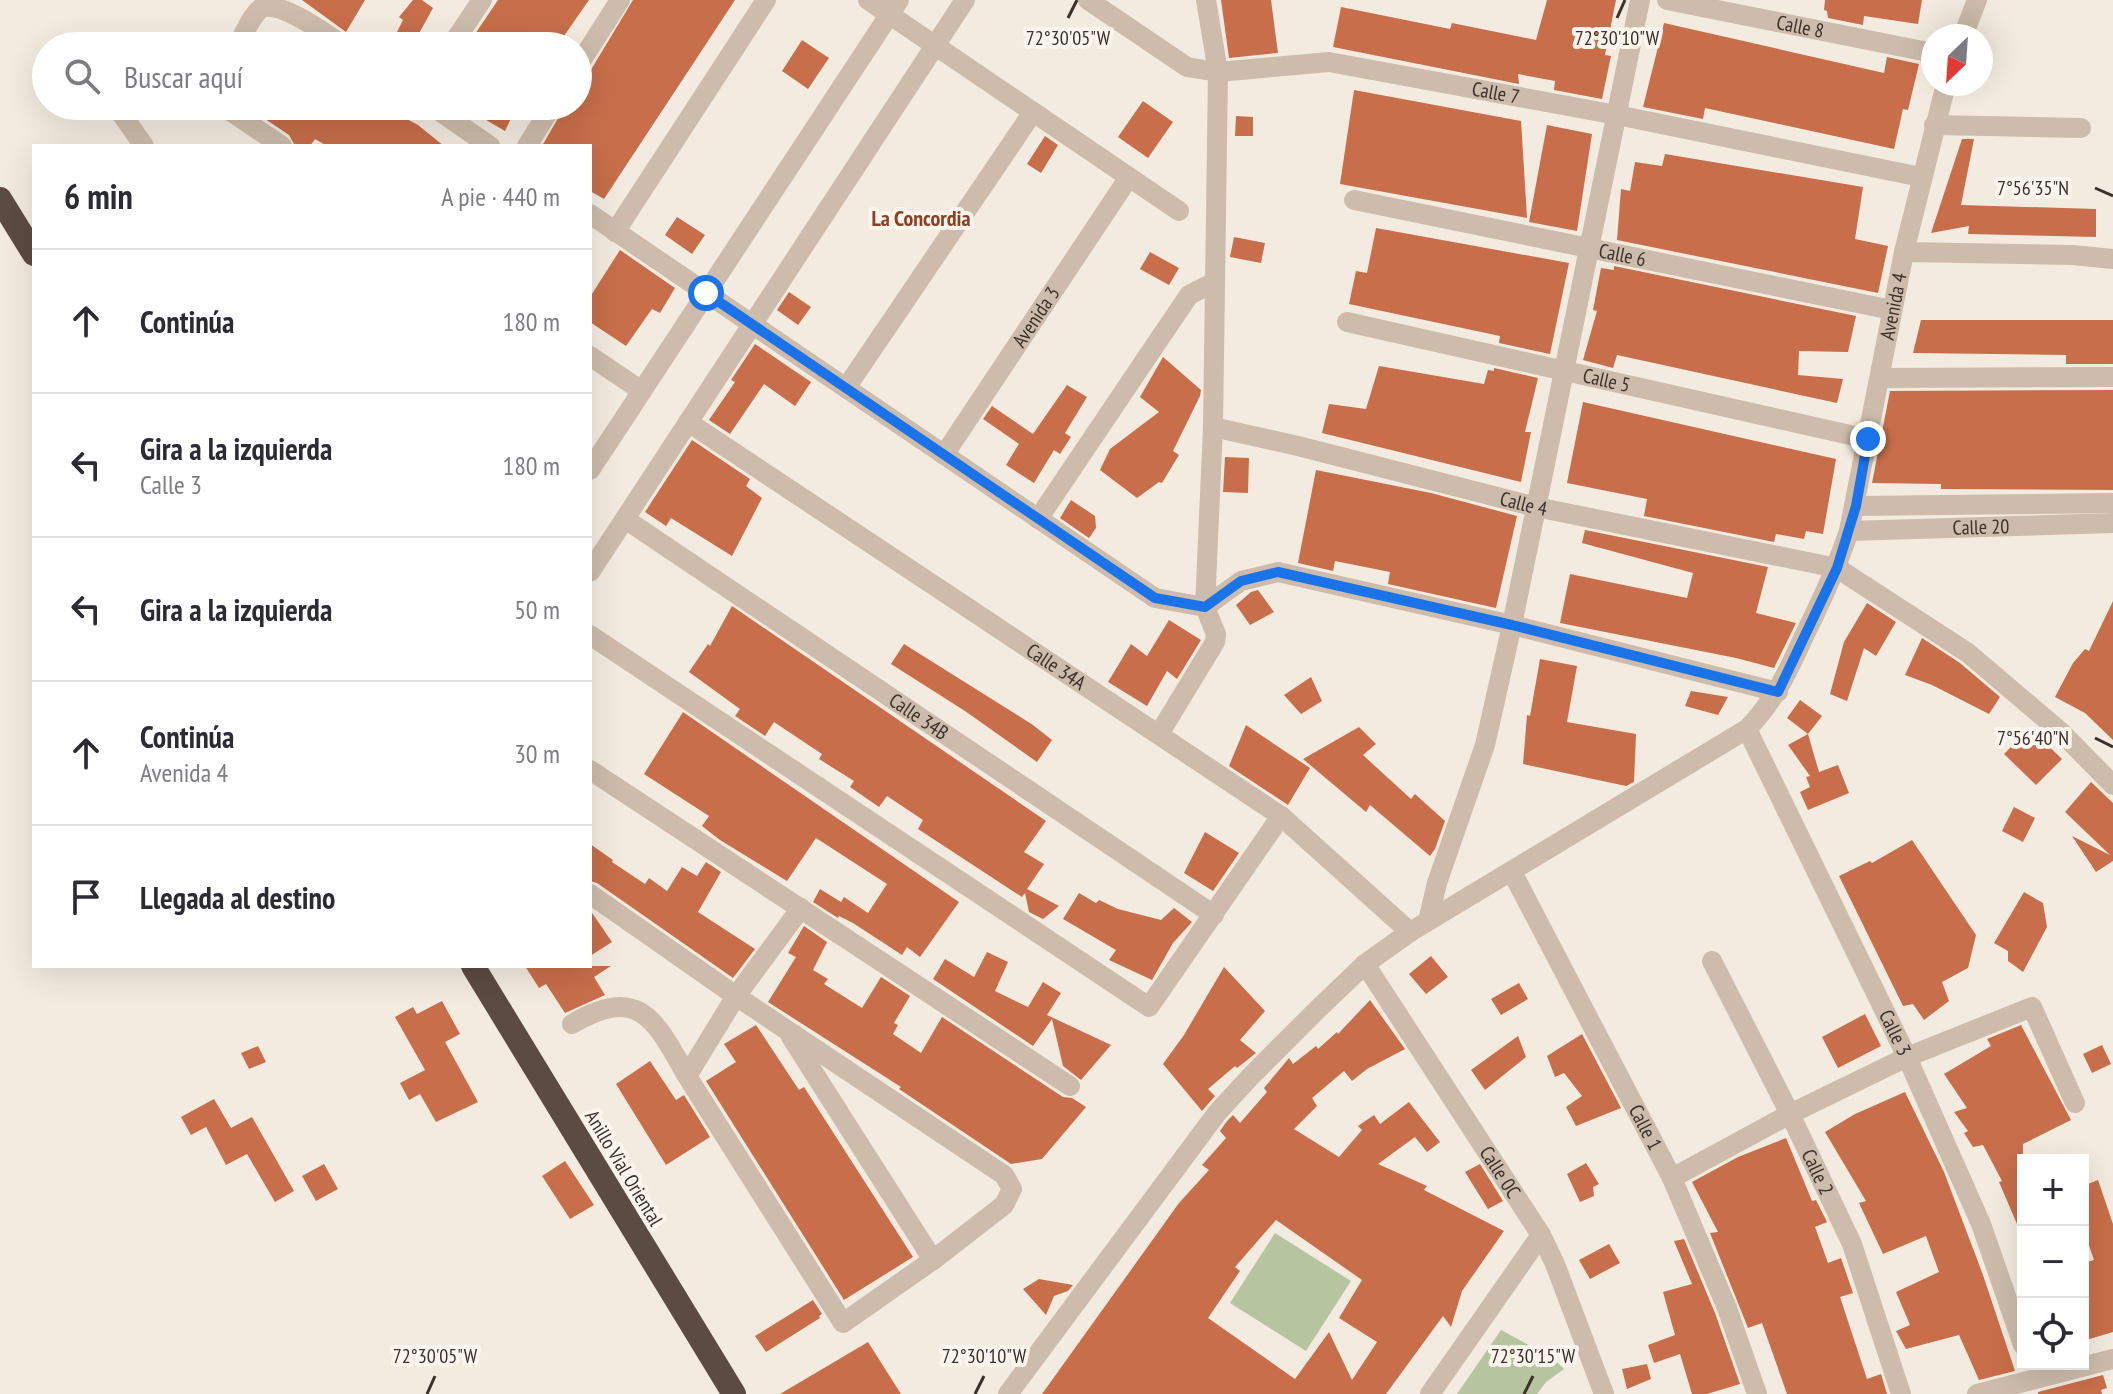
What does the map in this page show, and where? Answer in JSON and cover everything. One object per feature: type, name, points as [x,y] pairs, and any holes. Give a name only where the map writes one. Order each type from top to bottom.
[{"type":"highway","points":[[0,199],[32,251]]},
{"type":"highway","name":"Anillo Vial Oriental","points":[[474,968],[734,1394]]},
{"type":"street","points":[[592,44],[620,0]]},
{"type":"street","points":[[615,232],[766,0]]},
{"type":"street","points":[[868,0],[894,7],[935,45],[1179,211]]},
{"type":"street","points":[[592,569],[965,0]]},
{"type":"street","name":"Calle 7","points":[[1088,0],[1187,67],[1218,72],[1329,62],[1617,115],[1921,177]]},
{"type":"street","points":[[1159,734],[1215,642],[1216,634],[1205,607],[1213,427],[1218,72],[1206,0]]},
{"type":"street","points":[[1428,921],[1437,883],[1485,745],[1640,0]]},
{"type":"street","name":"Calle 8","points":[[1667,0],[1921,51]]},
{"type":"street","points":[[1968,24],[1977,0]]},
{"type":"street","points":[[460,32],[478,2]]},
{"type":"street","points":[[246,32],[260,9],[273,4],[288,8],[323,32]]},
{"type":"street","points":[[592,467],[894,7]]},
{"type":"street","name":"Avenida 4","points":[[1008,1394],[1217,1113],[1284,1042],[1365,964],[1410,932],[1747,729],[1763,713],[1778,692],[1837,568],[1849,531],[1904,252],[1942,96]]},
{"type":"street","points":[[846,388],[1033,112]]},
{"type":"street","points":[[126,120],[143,144]]},
{"type":"street","points":[[244,120],[279,144]]},
{"type":"street","points":[[452,120],[487,144]]},
{"type":"street","points":[[528,144],[543,120]]},
{"type":"street","points":[[1934,125],[2081,128]]},
{"type":"street","name":"Avenida 3","points":[[944,455],[1129,177]]},
{"type":"street","name":"Calle 6","points":[[1354,200],[1892,310]]},
{"type":"street","points":[[592,215],[1155,598],[1205,607],[1241,581],[1278,572],[1512,625],[1778,692]]},
{"type":"street","points":[[1904,252],[2073,255],[2113,259]]},
{"type":"street","points":[[1038,519],[1189,295],[1215,282]]},
{"type":"street","name":"Calle 5","points":[[1347,322],[1868,439]]},
{"type":"street","points":[[592,357],[642,391]]},
{"type":"street","points":[[1880,378],[2113,377]]},
{"type":"street","name":"Calle 34A","points":[[688,422],[1281,816],[1410,932]]},
{"type":"street","name":"Calle 4","points":[[1213,427],[1536,507],[1837,568]]},
{"type":"street","name":"Calle 20","points":[[1856,506],[2113,503]]},
{"type":"street","name":"Calle 34B","points":[[625,519],[1214,915]]},
{"type":"street","name":"Calle 20","points":[[1849,531],[2113,523]]},
{"type":"street","points":[[1837,568],[1968,653],[2061,732],[2113,785]]},
{"type":"street","points":[[592,636],[1149,1007],[1281,816]]},
{"type":"street","name":"Calle 3","points":[[1747,729],[1907,1057],[1981,1224],[2017,1328]]},
{"type":"street","points":[[592,771],[1070,1086]]},
{"type":"street","name":"Calle 1","points":[[1512,872],[1672,1178],[1727,1308],[1757,1394]]},
{"type":"street","points":[[572,1024],[596,1010],[617,1005],[638,1011],[657,1024],[843,1323],[1004,1205],[1012,1189],[1004,1175],[592,895]]},
{"type":"street","points":[[687,1076],[736,996],[801,908]]},
{"type":"street","name":"Calle 2","points":[[1712,961],[1852,1244],[1901,1394]]},
{"type":"street","name":"Calle 0C","points":[[1365,964],[1541,1235],[1604,1394]]},
{"type":"street","points":[[1672,1178],[1790,1114],[1907,1057],[2032,1007],[2075,1103]]},
{"type":"street","points":[[787,1030],[933,1260]]},
{"type":"street","points":[[1430,1394],[1541,1235]]},
{"type":"street","points":[[1977,1394],[2113,1359]]},
{"type":"green space","points":[[1275,1233],[1351,1281],[1306,1351],[1230,1303]]},
{"type":"green space","points":[[1501,1330],[1553,1358],[1564,1369],[1546,1382],[1537,1394],[1457,1394]]},
{"type":"building","points":[[302,0],[365,0],[346,32]]},
{"type":"building","points":[[413,0],[422,0],[433,8],[420,32],[397,32],[403,20],[399,17]]},
{"type":"building","points":[[498,0],[589,0],[567,32],[476,32]]},
{"type":"building","points":[[633,0],[735,0],[604,199],[592,192],[592,144],[543,144],[557,120],[592,120],[592,68]]},
{"type":"building","points":[[1221,0],[1271,0],[1278,53],[1229,58]]},
{"type":"building","points":[[1547,0],[1616,0],[1605,55],[1611,56],[1602,99],[1554,90],[1555,81],[1518,74],[1519,84],[1333,47],[1341,7],[1450,29],[1452,23],[1536,40]]},
{"type":"building","points":[[1825,0],[1922,0],[1918,24],[1864,16],[1863,25],[1828,18],[1824,10]]},
{"type":"building","points":[[1664,23],[1884,73],[1887,57],[1919,64],[1908,110],[1903,109],[1894,149],[1705,108],[1703,119],[1643,107]]},
{"type":"building","points":[[802,40],[829,58],[808,89],[782,71]]},
{"type":"building","points":[[1354,90],[1521,121],[1527,218],[1340,184]]},
{"type":"building","points":[[1143,101],[1173,122],[1148,158],[1118,137]]},
{"type":"building","points":[[1236,116],[1253,117],[1253,136],[1235,136]]},
{"type":"building","points":[[267,120],[409,120],[442,144],[324,144],[315,139],[311,144],[294,144],[289,135]]},
{"type":"building","points":[[486,120],[510,120],[505,131]]},
{"type":"building","points":[[1547,125],[1592,134],[1577,231],[1529,222]]},
{"type":"building","points":[[1045,136],[1058,145],[1041,173],[1027,164]]},
{"type":"building","points":[[1962,139],[1974,139],[1961,205],[2096,209],[2096,237],[1968,234],[1969,226],[1931,233]]},
{"type":"building","points":[[1665,154],[1863,187],[1855,239],[1888,246],[1878,293],[1617,240],[1621,189],[1630,191],[1635,162],[1662,166]]},
{"type":"building","points":[[677,217],[705,235],[692,254],[665,235]]},
{"type":"building","points":[[1376,228],[1569,263],[1550,354],[1499,343],[1500,336],[1349,304],[1356,271],[1367,273]]},
{"type":"building","points":[[1234,237],[1265,243],[1261,263],[1230,257]]},
{"type":"building","points":[[620,250],[675,288],[660,313],[652,309],[626,346],[592,323],[592,294]]},
{"type":"building","points":[[1150,252],[1179,268],[1169,285],[1140,269]]},
{"type":"building","points":[[1614,266],[1856,316],[1848,352],[1799,351],[1798,375],[1843,379],[1837,403],[1617,355],[1613,368],[1583,360],[1597,311],[1593,310],[1601,268],[1614,270]]},
{"type":"building","points":[[789,292],[811,307],[798,325],[777,310]]},
{"type":"building","points":[[1921,320],[2113,320],[2113,364],[2066,364],[2066,355],[1913,353]]},
{"type":"building","points":[[755,344],[811,382],[795,406],[764,384],[730,434],[709,420],[735,382],[731,380]]},
{"type":"building","points":[[1163,357],[1201,390],[1200,396],[1173,451],[1179,455],[1162,483],[1159,482],[1137,498],[1100,470],[1110,449],[1159,412],[1140,397]]},
{"type":"building","points":[[1379,366],[1484,384],[1488,370],[1494,371],[1494,368],[1538,378],[1525,432],[1531,432],[1521,482],[1322,433],[1329,404],[1366,409]]},
{"type":"building","points":[[1067,385],[1087,397],[1065,433],[1071,437],[1060,454],[1054,450],[1034,483],[1006,465],[1019,444],[983,419],[992,406],[1033,434]]},
{"type":"building","points":[[2113,390],[2113,490],[1941,489],[1941,484],[1872,483],[1890,391]]},
{"type":"building","points":[[1583,402],[1836,459],[1823,534],[1806,531],[1804,539],[1776,534],[1774,542],[1644,516],[1647,499],[1567,483]]},
{"type":"building","points":[[692,440],[750,479],[746,486],[762,498],[732,556],[671,518],[666,526],[645,512]]},
{"type":"building","points":[[1225,457],[1249,458],[1248,493],[1223,492]]},
{"type":"building","points":[[1316,470],[1431,493],[1517,516],[1496,608],[1388,584],[1390,572],[1335,561],[1333,571],[1298,563]]},
{"type":"building","points":[[1071,500],[1095,516],[1096,528],[1089,538],[1060,518]]},
{"type":"building","points":[[1585,530],[1768,567],[1756,613],[1796,623],[1774,668],[1560,623],[1570,574],[1687,598],[1693,573],[1582,543]]},
{"type":"building","points":[[1258,590],[1274,612],[1250,625],[1236,605]]},
{"type":"building","points":[[2113,601],[2113,740],[2085,713],[2055,697],[2073,663],[2085,649],[2089,651]]},
{"type":"building","points":[[1867,603],[1896,622],[1876,656],[1864,648],[1847,701],[1830,694],[1844,642]]},
{"type":"building","points":[[732,606],[1046,821],[1024,852],[1044,864],[1027,889],[1059,906],[1043,919],[1029,912],[1025,893],[1022,897],[918,829],[923,820],[887,796],[879,807],[850,787],[854,781],[819,759],[822,754],[774,722],[765,736],[735,716],[740,709],[689,672],[708,644],[710,646]]},
{"type":"building","points":[[1169,620],[1201,640],[1177,679],[1167,671],[1147,706],[1108,682],[1131,644],[1147,656]]},
{"type":"building","points":[[1922,638],[1960,663],[2000,697],[1989,714],[1905,675]]},
{"type":"building","points":[[904,644],[1052,740],[1037,762],[891,664]]},
{"type":"building","points":[[1540,659],[1577,666],[1567,722],[1636,734],[1634,782],[1626,786],[1523,764],[1527,715],[1530,716]]},
{"type":"building","points":[[1311,677],[1322,701],[1301,714],[1284,695]]},
{"type":"building","points":[[1691,691],[1728,697],[1718,715],[1685,706]]},
{"type":"building","points":[[1800,700],[1822,716],[1808,734],[1787,718]]},
{"type":"building","points":[[683,712],[959,902],[920,957],[907,947],[902,955],[853,923],[838,918],[813,902],[820,889],[841,902],[844,897],[868,913],[887,884],[816,838],[787,881],[720,840],[702,826],[709,816],[644,774]]},
{"type":"building","points":[[1246,725],[1310,768],[1288,805],[1229,766]]},
{"type":"building","points":[[1359,727],[1376,744],[1363,755],[1411,799],[1415,794],[1445,821],[1430,856],[1370,805],[1366,812],[1303,759]]},
{"type":"building","points":[[2030,728],[2062,759],[2036,785],[2004,754]]},
{"type":"building","points":[[1808,734],[1819,772],[1838,765],[1849,793],[1808,810],[1800,792],[1810,787],[1806,777],[1810,776],[1788,745]]},
{"type":"building","points":[[2091,782],[2113,803],[2113,861],[2096,872],[2072,836],[2110,855],[2065,812]]},
{"type":"building","points":[[2014,807],[2035,818],[2023,842],[2002,831]]},
{"type":"building","points":[[1205,832],[1239,853],[1213,891],[1184,873]]},
{"type":"building","points":[[1912,840],[1976,935],[1968,968],[1942,982],[1949,1001],[1924,1020],[1913,1004],[1903,1006],[1839,876],[1870,861],[1872,863]]},
{"type":"building","points":[[592,845],[645,884],[649,878],[667,891],[682,867],[697,876],[706,862],[721,872],[698,912],[755,949],[733,978],[592,882]]},
{"type":"building","points":[[2024,892],[2043,903],[2047,927],[2023,972],[2008,961],[2008,951],[1994,943]]},
{"type":"building","points":[[1079,893],[1096,903],[1099,900],[1118,909],[1161,920],[1174,908],[1192,922],[1173,943],[1152,980],[1109,960],[1116,950],[1063,919]]},
{"type":"building","points":[[592,913],[612,942],[592,955]]},
{"type":"building","points":[[804,926],[827,942],[813,970],[828,979],[824,984],[862,1008],[881,977],[910,996],[894,1023],[898,1025],[893,1034],[921,1053],[942,1017],[1063,1097],[1072,1098],[1086,1107],[1042,1159],[1011,1164],[899,1089],[901,1087],[768,1002],[796,957],[788,953]]},
{"type":"building","points":[[987,952],[1008,962],[995,991],[1028,1007],[1043,982],[1061,993],[1047,1015],[1111,1045],[1081,1080],[1063,1066],[1052,1019],[1033,1046],[933,979],[945,959],[974,977]]},
{"type":"building","points":[[1431,956],[1448,977],[1426,994],[1409,974]]},
{"type":"building","points":[[611,966],[594,977],[605,995],[565,1013],[546,984],[539,988],[526,968]]},
{"type":"building","points":[[1224,967],[1265,1011],[1240,1040],[1256,1053],[1208,1089],[1215,1096],[1202,1111],[1163,1064]]},
{"type":"building","points":[[1519,983],[1528,999],[1501,1015],[1491,999]]},
{"type":"building","points":[[1370,1000],[1405,1049],[1367,1069],[1352,1081],[1344,1071],[1312,1098],[1317,1106],[1294,1129],[1339,1157],[1362,1130],[1358,1126],[1374,1115],[1380,1124],[1409,1102],[1440,1142],[1427,1152],[1415,1137],[1378,1164],[1427,1186],[1424,1190],[1504,1231],[1462,1291],[1451,1327],[1443,1316],[1386,1394],[1042,1394],[1179,1203],[1209,1170],[1202,1165],[1226,1138],[1220,1131],[1227,1121],[1233,1115],[1240,1123],[1267,1092],[1264,1088],[1289,1058],[1293,1064],[1338,1034]],"holes":[[[1276,1220],[1362,1280],[1339,1318],[1377,1342],[1352,1380],[1329,1332],[1295,1379],[1208,1318],[1240,1271],[1235,1267]]]},
{"type":"building","points":[[442,1001],[460,1034],[445,1042],[478,1102],[436,1122],[420,1094],[409,1100],[400,1083],[425,1070],[395,1017],[413,1007],[417,1014]]},
{"type":"building","points":[[1865,1014],[1881,1046],[1838,1068],[1822,1037]]},
{"type":"building","points":[[756,1025],[799,1090],[804,1087],[913,1257],[844,1300],[706,1081],[736,1062],[724,1044]]},
{"type":"building","points":[[2021,1025],[2071,1120],[2023,1144],[2023,1154],[2017,1154],[2017,1224],[1999,1182],[2002,1181],[1983,1145],[1973,1147],[1964,1133],[1968,1131],[1954,1112],[1967,1108],[1944,1074],[1991,1046],[1987,1039]]},
{"type":"building","points":[[1582,1034],[1621,1108],[1576,1126],[1566,1107],[1582,1096],[1564,1073],[1555,1077],[1547,1056]]},
{"type":"building","points":[[1518,1036],[1526,1057],[1485,1090],[1471,1070]]},
{"type":"building","points":[[2102,1045],[2111,1064],[2092,1073],[2083,1054]]},
{"type":"building","points":[[258,1046],[266,1062],[249,1069],[241,1053]]},
{"type":"building","points":[[650,1061],[676,1100],[684,1095],[710,1137],[666,1165],[616,1084]]},
{"type":"building","points":[[1905,1092],[1944,1172],[2015,1371],[1979,1380],[1959,1335],[1906,1349],[1896,1331],[1910,1325],[1896,1292],[1939,1272],[1926,1236],[1883,1254],[1859,1203],[1866,1201],[1825,1132],[1855,1114]]},
{"type":"building","points":[[214,1099],[231,1128],[252,1117],[294,1191],[275,1202],[247,1154],[226,1165],[206,1127],[191,1135],[181,1117]]},
{"type":"building","points":[[1786,1138],[1812,1201],[1816,1200],[1827,1222],[1815,1227],[1828,1263],[1841,1258],[1853,1293],[1840,1297],[1867,1379],[1881,1374],[1887,1394],[1787,1394],[1762,1323],[1748,1328],[1710,1233],[1718,1232],[1692,1182],[1738,1157]]},
{"type":"building","points":[[565,1161],[594,1205],[570,1219],[542,1176]]},
{"type":"building","points":[[1586,1163],[1599,1184],[1593,1187],[1594,1196],[1580,1202],[1567,1174]]},
{"type":"building","points":[[324,1164],[338,1189],[316,1201],[302,1176]]},
{"type":"building","points":[[1480,1164],[1503,1201],[1488,1209],[1465,1172]]},
{"type":"building","points":[[2098,1180],[2113,1224],[2113,1332],[2089,1339],[2089,1261],[2094,1260],[2089,1245],[2089,1184]]},
{"type":"building","points":[[1684,1239],[1740,1384],[1707,1394],[1692,1394],[1680,1354],[1654,1363],[1648,1345],[1675,1335],[1663,1292],[1692,1284],[1674,1241]]},
{"type":"building","points":[[1609,1244],[1620,1263],[1590,1279],[1579,1260]]},
{"type":"building","points":[[1039,1279],[1073,1285],[1068,1291],[1054,1296],[1046,1315],[1023,1289]]},
{"type":"building","points":[[813,1300],[822,1314],[820,1318],[766,1352],[755,1336]]},
{"type":"building","points":[[868,1342],[901,1394],[780,1394]]},
{"type":"building","points":[[1647,1364],[1651,1379],[1627,1389],[1622,1369]]},
{"type":"building","points":[[2103,1375],[2107,1388],[2101,1390],[2102,1394],[2038,1394],[2038,1392]]},
{"type":"district","name":"La Concordia","points":[[921,218]]},
{"type":"route","points":[[706,293],[1155,598],[1205,607],[1241,581],[1278,572],[1512,625],[1778,692],[1837,568],[1856,506],[1868,439]]}]
